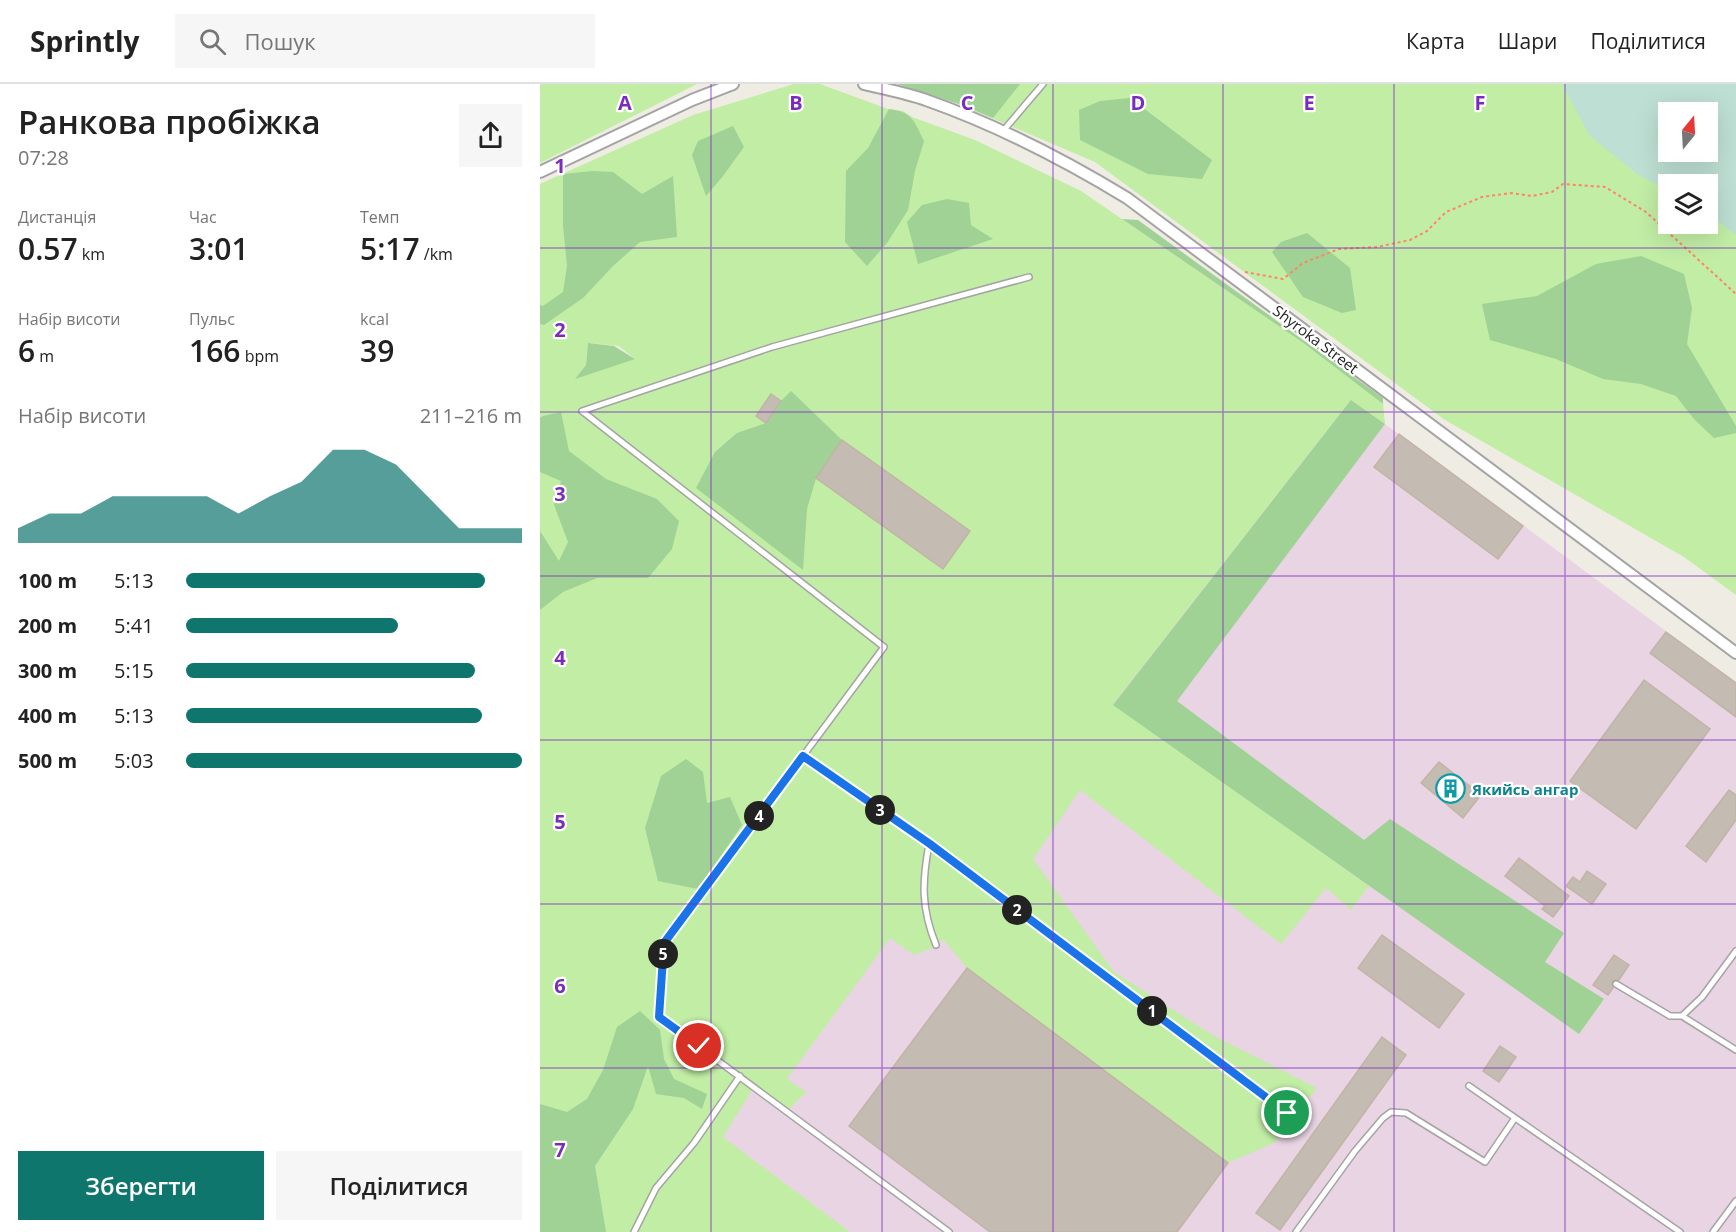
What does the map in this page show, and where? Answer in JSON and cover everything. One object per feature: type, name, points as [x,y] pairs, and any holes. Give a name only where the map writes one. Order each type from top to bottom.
[{"type":"street","points":[[540,172],[692,100],[733,84]]},
{"type":"street","name":"Shyroka Street","points":[[864,84],[925,100],[1003,131],[1073,165],[1127,198],[1736,653]]},
{"type":"lane","points":[[1003,131],[1043,84]]},
{"type":"lane","points":[[949,1232],[659,1017],[664,943],[884,646],[582,411],[772,347],[1029,277]]},
{"type":"lane","points":[[803,756],[930,844],[1287,1113]]},
{"type":"lane","points":[[930,844],[923,894],[927,921],[936,945]]},
{"type":"lane","points":[[1682,1016],[1702,997],[1736,951]]},
{"type":"lane","points":[[1616,984],[1670,1017],[1682,1016],[1736,1050]]},
{"type":"lane","points":[[634,1232],[656,1188],[694,1143],[740,1076]]},
{"type":"lane","points":[[1469,1086],[1680,1232]]},
{"type":"lane","points":[[1296,1232],[1355,1151],[1383,1118],[1391,1112],[1406,1113],[1485,1162],[1515,1118]]},
{"type":"lane","points":[[1713,1232],[1736,1201]]},
{"type":"path","points":[[1244,272],[1283,279],[1303,263],[1340,249],[1377,247],[1410,240],[1427,231],[1446,212],[1482,197],[1510,193],[1532,196],[1552,192],[1563,184],[1605,187],[1646,212],[1736,294]]},
{"type":"shaded area","points":[[1562,84],[1736,84],[1736,235],[1718,221],[1718,174],[1658,174],[1658,185],[1637,174],[1589,135]]},
{"type":"shaded area","points":[[1083,209],[1424,452],[1736,683],[1736,1232],[540,1232],[540,390]]},
{"type":"green space","points":[[540,84],[697,84],[540,163]]},
{"type":"green space","points":[[794,84],[820,84],[888,109],[903,111],[912,117],[975,140],[1081,191],[1302,342],[1383,404],[1385,424],[1351,400],[1113,704],[1369,886],[1351,910],[1326,888],[1281,944],[1080,790],[1033,859],[1114,972],[1214,1036],[1317,1088],[1274,1143],[1228,1163],[967,968],[943,939],[933,948],[914,955],[890,938],[787,1079],[806,1092],[787,1111],[754,1087],[723,1137],[850,1232],[540,1232],[540,184],[693,115]],"holes":[[[588,343],[619,346],[634,358],[576,378],[586,365]]]},
{"type":"green space","points":[[897,84],[1736,84],[1736,595],[1684,557],[1445,420],[1095,162],[959,104]]},
{"type":"green space","points":[[897,84],[1020,84],[993,118],[959,104]]},
{"type":"green space","points":[[1130,98],[1212,160],[1202,179],[1148,174],[1080,140],[1079,110],[1100,101]]},
{"type":"green space","points":[[889,109],[908,115],[924,141],[915,171],[908,210],[887,243],[867,266],[845,242],[846,171],[868,148]]},
{"type":"green space","points":[[733,126],[744,147],[706,196],[692,155],[698,141]]},
{"type":"green space","points":[[613,172],[642,194],[673,176],[677,237],[640,242],[613,266],[583,298],[544,325],[540,324],[540,305],[543,306],[563,292],[567,266],[563,225],[563,174]]},
{"type":"green space","points":[[947,199],[969,203],[971,225],[993,239],[918,264],[907,222],[922,205]]},
{"type":"green space","points":[[1122,219],[1138,220],[1383,398],[1383,404],[1302,342]]},
{"type":"green space","points":[[1307,233],[1350,268],[1356,310],[1342,313],[1303,297],[1272,252],[1281,242]]},
{"type":"green space","points":[[1641,256],[1684,274],[1692,308],[1687,344],[1736,426],[1736,433],[1714,438],[1694,419],[1676,396],[1641,384],[1603,379],[1556,359],[1490,340],[1482,304],[1537,296],[1596,264]]},
{"type":"green space","points":[[588,343],[614,346],[635,359],[575,379],[586,365]]},
{"type":"green space","points":[[791,391],[842,440],[816,478],[807,509],[803,570],[696,488],[715,452],[737,433],[766,423]]},
{"type":"green space","points":[[1351,400],[1385,424],[1177,701],[1364,840],[1390,819],[1564,933],[1545,962],[1604,999],[1579,1034],[1113,705]]},
{"type":"green space","points":[[561,412],[569,451],[606,479],[657,499],[679,521],[672,549],[648,578],[597,578],[563,592],[540,610],[540,531],[559,561],[568,542],[554,505],[561,481],[540,472],[540,418]]},
{"type":"green space","points":[[686,759],[703,772],[707,803],[730,797],[742,825],[698,889],[658,881],[645,828],[661,776]]},
{"type":"green space","points":[[640,1011],[660,1030],[664,1059],[674,1079],[707,1094],[702,1109],[684,1098],[656,1094],[648,1066],[633,1109],[595,1166],[606,1232],[540,1232],[540,1104],[567,1112],[587,1099],[603,1070],[617,1027]]},
{"type":"building","points":[[771,394],[781,401],[766,423],[756,416]]},
{"type":"building","points":[[1399,434],[1523,526],[1498,559],[1374,467]]},
{"type":"building","points":[[842,440],[970,531],[943,569],[816,478]]},
{"type":"building","points":[[1666,632],[1736,683],[1736,717],[1650,653]]},
{"type":"building","points":[[1644,680],[1710,729],[1636,829],[1570,781]]},
{"type":"building","name":"Якийсь ангар","points":[[1439,762],[1481,795],[1463,818],[1421,783]]},
{"type":"building","points":[[1729,790],[1736,795],[1736,820],[1706,862],[1686,846]]},
{"type":"building","points":[[1519,858],[1569,896],[1553,917],[1542,909],[1545,906],[1505,876]]},
{"type":"building","points":[[1587,871],[1606,884],[1592,904],[1566,886],[1573,877],[1580,882]]},
{"type":"building","points":[[1382,935],[1464,994],[1439,1028],[1358,968]]},
{"type":"building","points":[[1614,955],[1629,965],[1619,980],[1612,981],[1613,988],[1608,995],[1593,985]]},
{"type":"building","points":[[967,968],[1228,1163],[1177,1232],[990,1232],[849,1126]]},
{"type":"building","points":[[1382,1037],[1406,1055],[1280,1230],[1256,1213]]},
{"type":"building","points":[[1500,1046],[1516,1057],[1499,1082],[1483,1071]]},
{"type":"place","name":"Якийсь ангар","points":[[1451,789]]},
{"type":"route","points":[[699,1046],[659,1017],[664,943],[803,756],[930,844],[1287,1113]]}]
